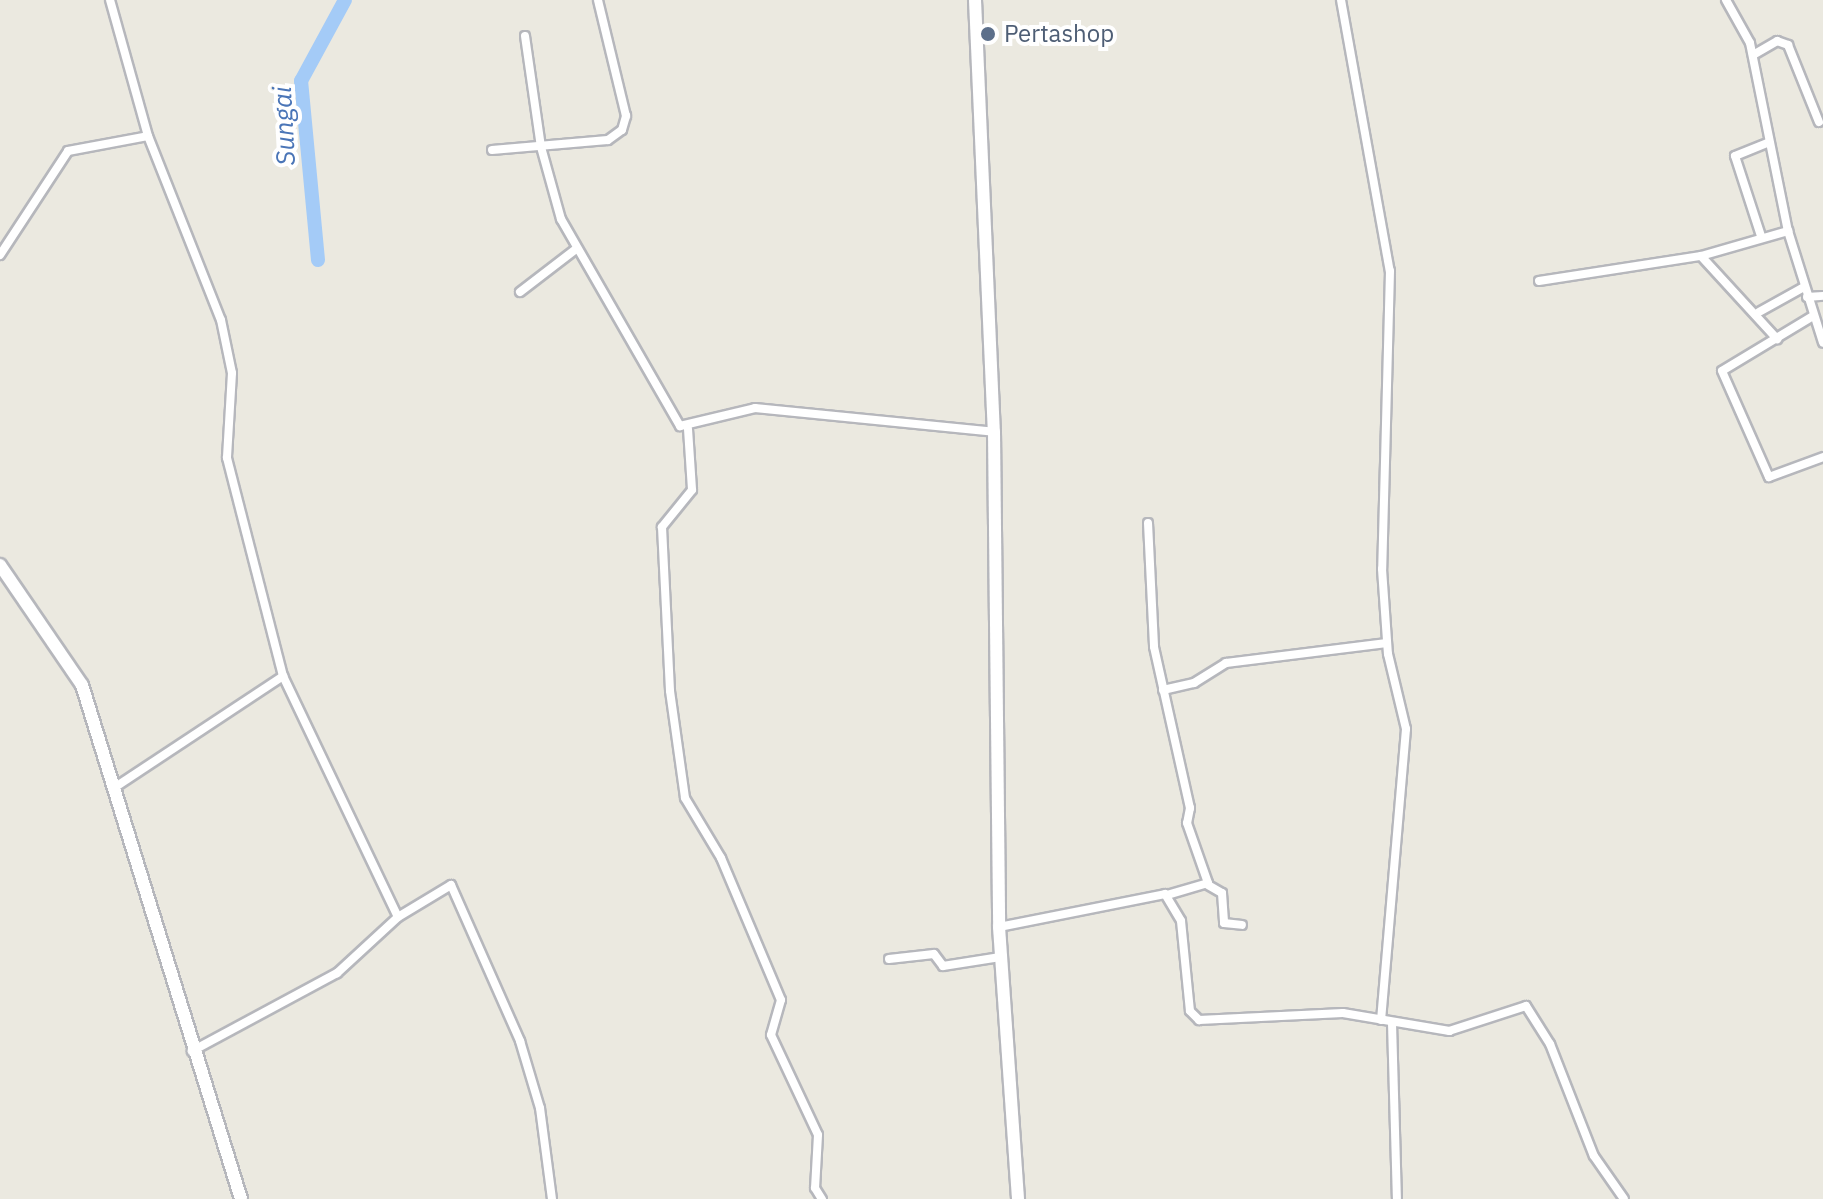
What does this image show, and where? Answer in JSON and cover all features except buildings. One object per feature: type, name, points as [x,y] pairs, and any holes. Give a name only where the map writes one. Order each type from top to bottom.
[{"type":"street","points":[[110,0],[148,136],[221,320],[232,373],[227,458],[283,676],[398,917]]},
{"type":"street","points":[[492,150],[608,140],[622,130],[626,116],[598,0]]},
{"type":"street","points":[[975,0],[994,432],[1000,957],[1018,1199]]},
{"type":"street","points":[[1341,0],[1390,271],[1382,569],[1387,643],[1406,729],[1381,1020]]},
{"type":"street","points":[[1726,0],[1753,55],[1788,231],[1823,343]]},
{"type":"street","points":[[525,36],[541,147],[576,249],[648,375],[688,429],[692,490],[662,527],[670,691],[685,798],[721,858],[781,1000],[771,1035],[818,1135],[815,1188],[822,1199]]},
{"type":"street","points":[[1753,55],[1777,41],[1788,45],[1819,122]]},
{"type":"street","points":[[0,255],[68,151],[148,136]]},
{"type":"street","points":[[1761,236],[1735,156],[1769,142]]},
{"type":"street","points":[[1539,281],[1701,256],[1761,236],[1788,231]]},
{"type":"street","points":[[520,292],[576,249]]},
{"type":"street","points":[[1701,256],[1759,312],[1777,339]]},
{"type":"street","points":[[1759,312],[1804,287]]},
{"type":"street","points":[[1807,297],[1823,296]]},
{"type":"street","points":[[1813,316],[1725,367],[1723,376],[1769,477],[1823,457]]},
{"type":"street","points":[[688,429],[755,408],[994,432]]},
{"type":"street","points":[[1148,523],[1163,690],[1190,808],[1187,823],[1208,885],[1222,893],[1224,923],[1242,925]]},
{"type":"street","points":[[0,565],[73,666],[114,788],[191,1051],[241,1199]]},
{"type":"street","points":[[1163,690],[1194,683],[1226,663],[1387,643]]},
{"type":"street","points":[[114,788],[283,676]]},
{"type":"street","points":[[191,1051],[337,973],[398,917],[451,885],[520,1041],[540,1108],[552,1199]]},
{"type":"street","points":[[999,927],[1208,885]]},
{"type":"street","points":[[1167,895],[1181,921],[1195,1018],[1248,1022],[1343,1013],[1392,1023],[1459,1030],[1511,1006],[1530,1007],[1596,1161],[1624,1199]]},
{"type":"street","points":[[889,959],[934,954],[943,966],[1000,957]]},
{"type":"street","points":[[1392,1023],[1397,1199]]},
{"type":"waterway","name":"Sungai","points":[[318,260],[301,81],[345,0]]},
{"type":"place","name":"Pertashop","points":[[988,34]]}]
